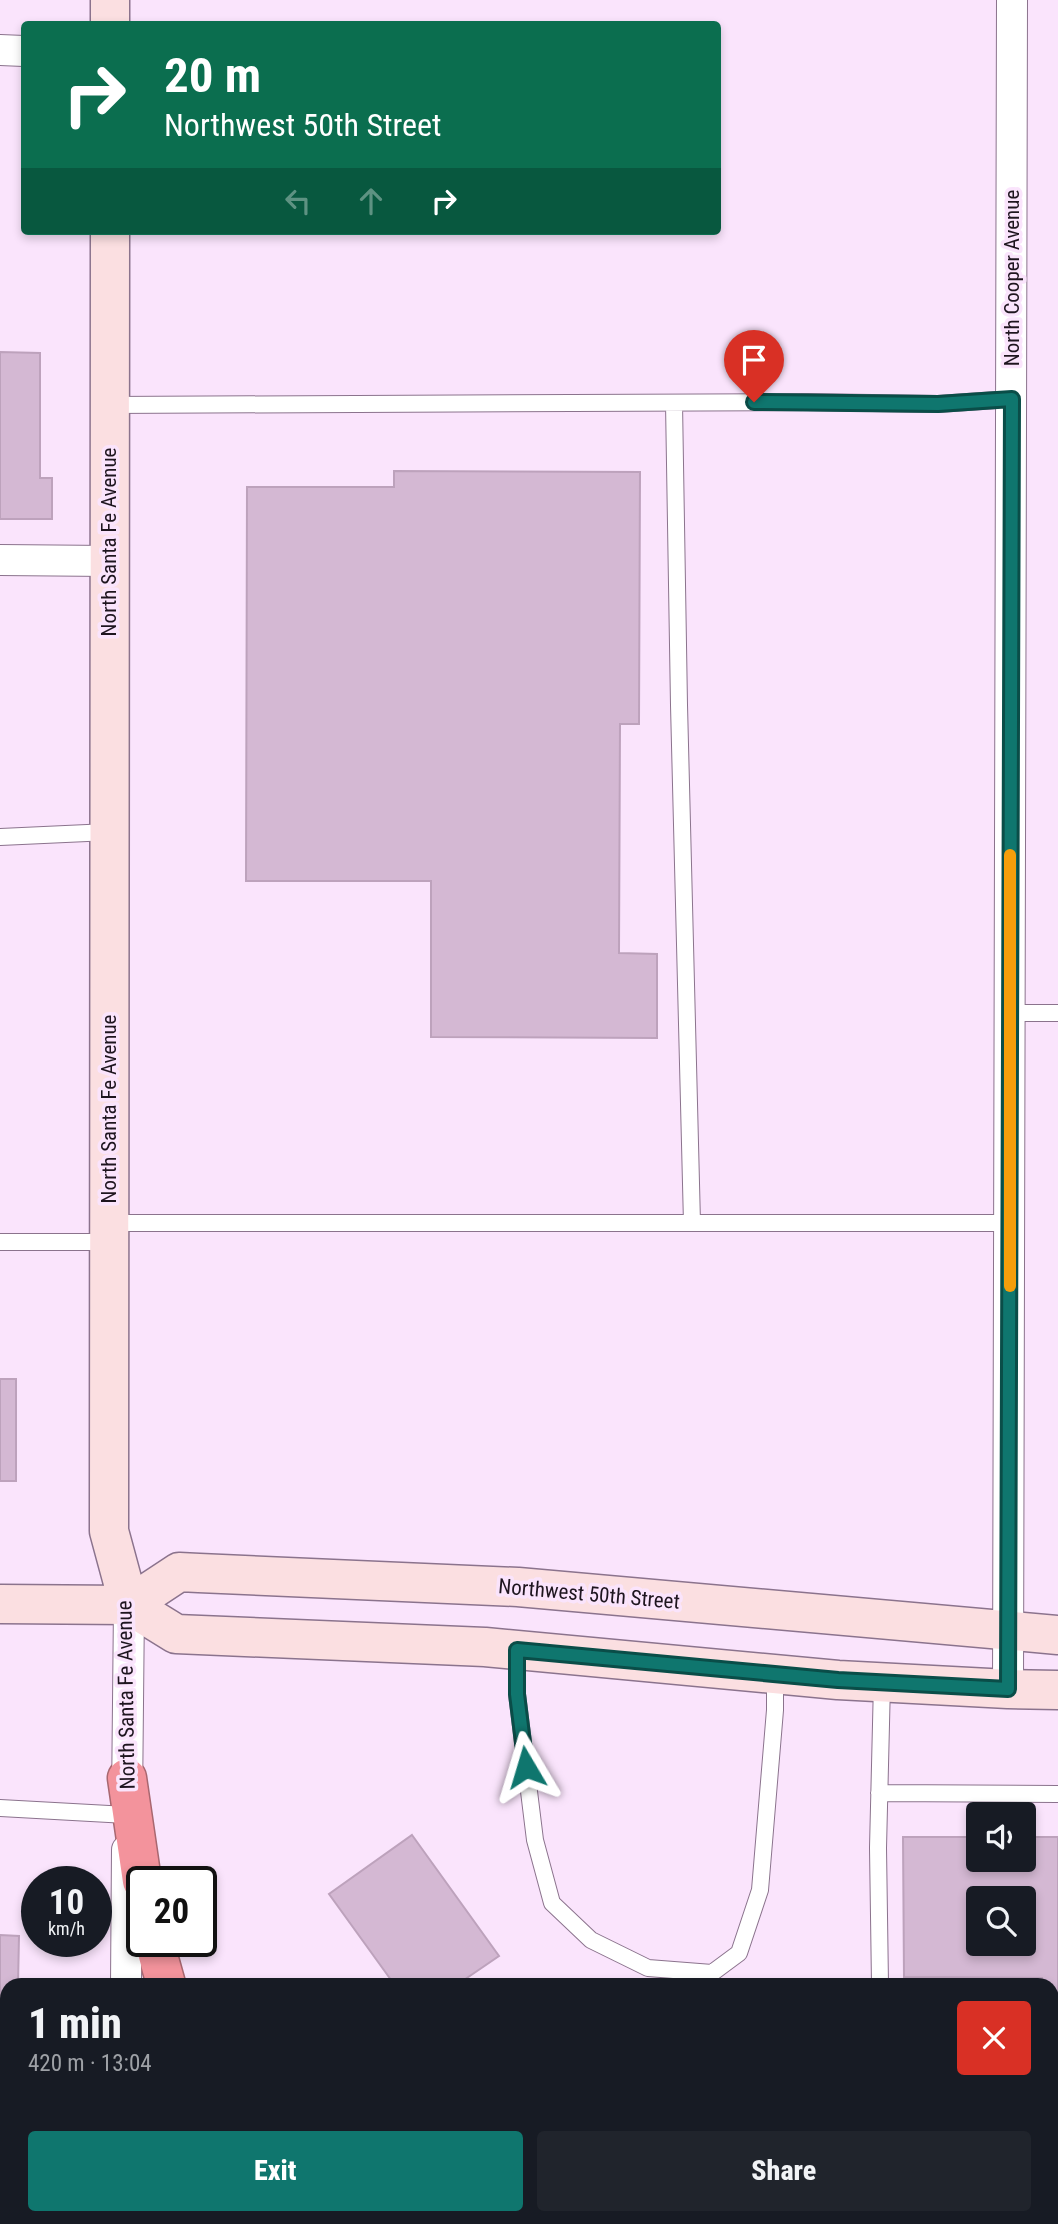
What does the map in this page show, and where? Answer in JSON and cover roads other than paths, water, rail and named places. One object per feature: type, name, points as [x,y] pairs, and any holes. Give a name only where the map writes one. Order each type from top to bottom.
[{"type":"highway","points":[[127,1797],[139,1866]]},
{"type":"highway","points":[[158,1957],[164,1978]]},
{"type":"main road","points":[[110,0],[110,21]]},
{"type":"main road","name":"North Santa Fe Avenue","points":[[110,235],[109,1531],[129,1605]]},
{"type":"main road","name":"Northwest 50th Street","points":[[129,1605],[179,1572],[189,1572],[518,1587],[1009,1632],[1058,1634]]},
{"type":"main road","points":[[0,1604],[129,1605],[176,1634],[517,1650],[882,1683],[1058,1690]]},
{"type":"street","name":"North Cooper Avenue","points":[[1008,1689],[1012,0]]},
{"type":"street","points":[[0,51],[21,51]]},
{"type":"street","points":[[0,560],[109,561]]},
{"type":"street","name":"North Santa Fe Avenue","points":[[126,1978],[129,1605]]},
{"type":"lane","points":[[109,405],[938,404],[1012,399]]},
{"type":"lane","points":[[674,403],[678,691],[692,1223]]},
{"type":"lane","points":[[0,837],[109,832]]},
{"type":"lane","points":[[1010,1013],[1058,1013]]},
{"type":"lane","points":[[0,1242],[109,1233],[692,1223],[1010,1223]]},
{"type":"lane","points":[[517,1650],[517,1694],[535,1840],[552,1903],[591,1940],[648,1968],[712,1973],[739,1953],[760,1890],[775,1710],[775,1674]]},
{"type":"lane","points":[[880,1978],[879,1793],[882,1683]]},
{"type":"lane","points":[[879,1793],[1058,1794]]},
{"type":"lane","points":[[0,1808],[127,1797]]}]
